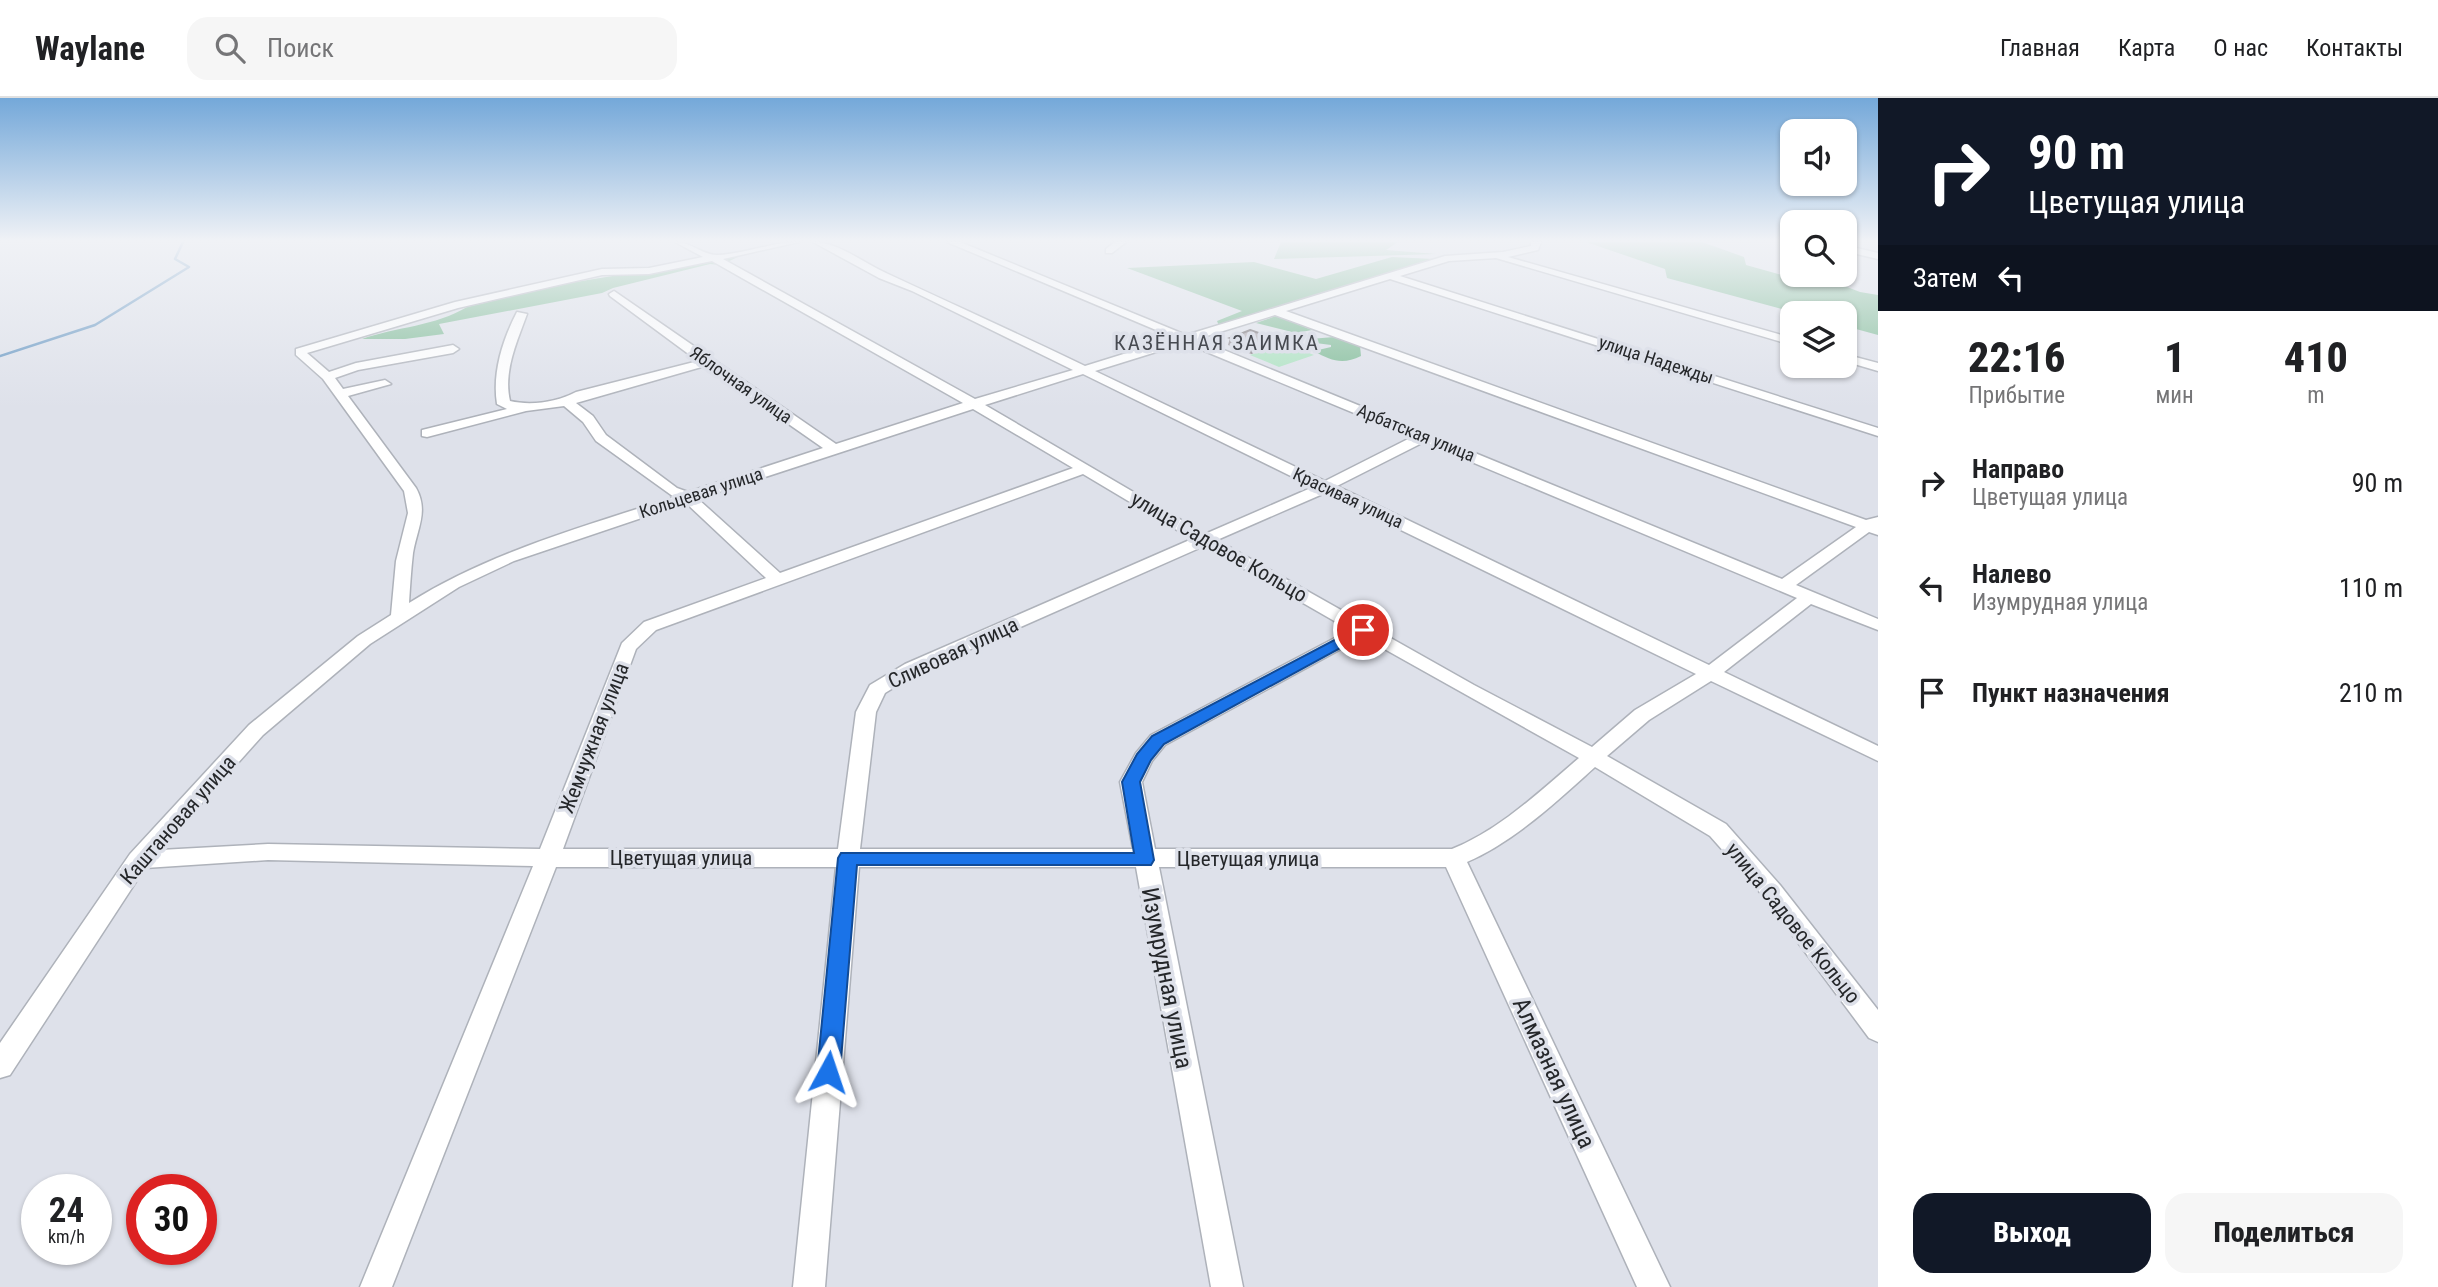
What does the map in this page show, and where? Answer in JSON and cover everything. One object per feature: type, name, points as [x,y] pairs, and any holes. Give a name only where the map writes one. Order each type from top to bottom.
[{"type":"street","points":[[400,615],[407,542],[417,520],[411,491],[327,376],[300,352],[310,346],[488,297]]},
{"type":"street","name":"Яблочная улица","points":[[619,297],[835,450]]},
{"type":"street","name":"улица Садовое Кольцо","points":[[783,297],[1718,830],[1772,891],[1878,1030]]},
{"type":"street","name":"Красивая улица","points":[[933,297],[1878,754]]},
{"type":"street","name":"Арбатская улица","points":[[1087,297],[1878,625]]},
{"type":"street","name":"Кольцевая улица","points":[[400,615],[453,583],[508,558],[974,404],[1184,338],[1326,297]]},
{"type":"street","name":"улица Надежды","points":[[1457,297],[1878,432]]},
{"type":"street","points":[[1637,297],[1780,339]]},
{"type":"street","points":[[1278,312],[1875,525]]},
{"type":"street","points":[[521,314],[504,370],[501,396],[504,404],[522,408]]},
{"type":"street","points":[[327,376],[356,367],[453,349]]},
{"type":"street","points":[[1857,360],[1878,366]]},
{"type":"street","points":[[427,433],[522,408],[567,402],[581,395],[707,362]]},
{"type":"street","points":[[338,394],[385,384]]},
{"type":"street","points":[[567,402],[588,419],[601,438],[672,491],[688,497],[776,579]]},
{"type":"street","name":"Сливовая улица","points":[[809,1287],[848,858],[866,712],[877,689],[912,668],[1323,488],[1426,436]]},
{"type":"street","name":"Жемчужная улица","points":[[376,1287],[548,858],[628,647],[637,636],[650,626],[776,579],[1085,469]]},
{"type":"street","points":[[1784,586],[1875,525]]},
{"type":"street","name":"Цветущая улица","points":[[138,860],[268,852],[548,858],[1454,858],[1478,848],[1537,806],[1642,715],[1710,673],[1809,597]]},
{"type":"street","name":"Каштановая улица","points":[[0,1066],[138,860],[256,730],[364,639],[400,615]]},
{"type":"street","name":"Изумрудная улица","points":[[1227,1287],[1131,782],[1143,758],[1158,740],[1363,630]]},
{"type":"street","name":"Алмазная улица","points":[[1454,858],[1654,1287]]},
{"type":"green space","points":[[507,297],[578,297],[439,324],[444,334],[405,339],[362,339],[429,322],[467,307]]},
{"type":"green space","points":[[1206,297],[1315,297],[1220,328],[1217,321],[1242,311]]},
{"type":"green space","points":[[1739,297],[1878,297],[1878,335],[1857,329],[1857,301],[1780,301],[1780,308]]},
{"type":"green space","points":[[1276,316],[1312,330],[1296,333],[1256,323]]},
{"type":"green space","points":[[1334,337],[1360,346],[1361,356],[1343,361],[1332,359],[1314,351],[1331,345],[1308,342],[1310,339]]},
{"type":"green space","points":[[1284,343],[1314,355],[1279,367],[1250,355]]},
{"type":"building","points":[[1250,330],[1273,338],[1253,346],[1230,338]]},
{"type":"waterway","points":[[0,356],[95,325],[140,297]]},
{"type":"district","name":"КАЗЁННАЯ ЗАИМКА","points":[[1217,343]]},
{"type":"route","points":[[828,1072],[848,858],[1144,860],[1131,782],[1143,758],[1158,740],[1363,630]]}]
